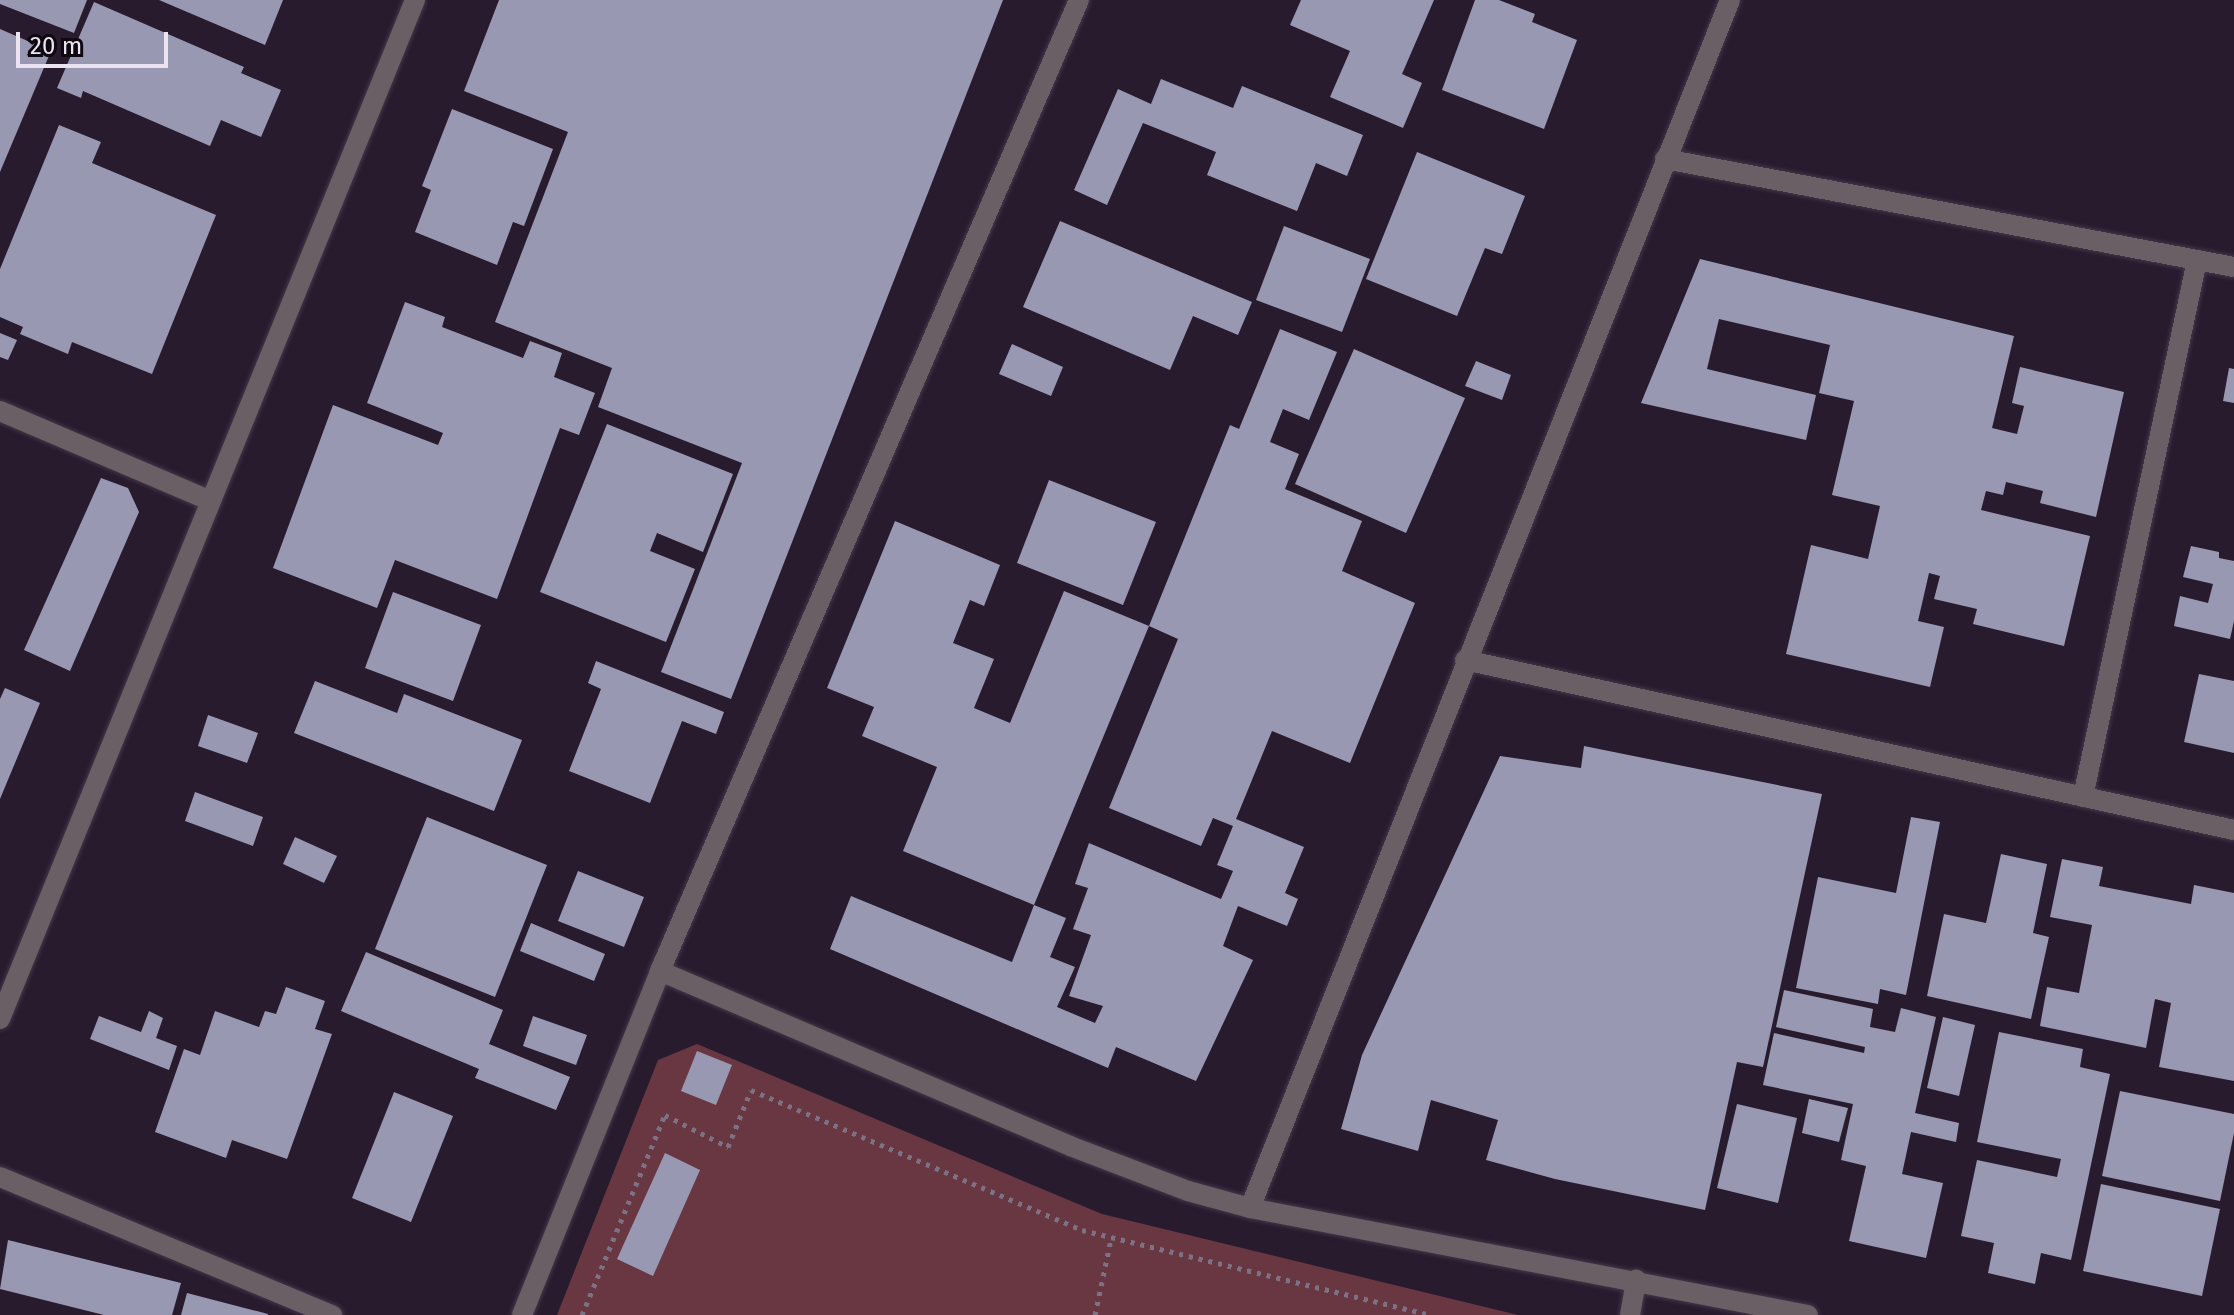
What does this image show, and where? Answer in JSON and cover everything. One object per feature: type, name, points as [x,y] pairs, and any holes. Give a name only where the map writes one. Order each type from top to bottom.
[{"type":"street","points":[[0,1019],[415,0]]},
{"type":"street","points":[[522,1315],[660,971],[1079,0]]},
{"type":"street","points":[[1250,1208],[1465,660],[1730,0]]},
{"type":"street","points":[[1665,159],[2234,267]]},
{"type":"street","points":[[2083,797],[2197,260]]},
{"type":"street","points":[[0,411],[211,501]]},
{"type":"street","points":[[1465,660],[2234,830]]},
{"type":"street","points":[[660,971],[1128,1170],[1250,1208],[1808,1315]]},
{"type":"street","points":[[0,1177],[332,1315]]},
{"type":"street","points":[[1630,1315],[1636,1280]]},
{"type":"path","points":[[582,1315],[665,1115],[728,1147],[751,1090],[1111,1239],[1431,1315]]},
{"type":"path","points":[[1095,1315],[1111,1239]]},
{"type":"shaded area","points":[[697,1044],[1102,1214],[1518,1315],[557,1315],[658,1060]]},
{"type":"building","points":[[0,0],[87,0],[74,33],[0,4]]},
{"type":"building","points":[[159,0],[283,0],[265,45]]},
{"type":"building","points":[[499,0],[1003,0],[731,699],[661,672],[742,463],[598,407],[612,368],[495,322],[568,132],[464,91]]},
{"type":"building","points":[[1301,0],[1434,0],[1402,74],[1422,83],[1403,128],[1330,97],[1350,51],[1290,25]]},
{"type":"building","points":[[1475,0],[1499,0],[1535,14],[1532,22],[1577,40],[1544,129],[1442,90]]},
{"type":"building","points":[[94,2],[244,67],[241,73],[281,90],[261,137],[221,120],[210,146],[83,91],[81,98],[57,88]]},
{"type":"building","points":[[0,29],[51,51],[0,172]]},
{"type":"building","points":[[1161,79],[1233,108],[1242,86],[1363,135],[1347,176],[1316,163],[1297,211],[1207,175],[1216,152],[1143,123],[1107,205],[1074,190],[1118,89],[1151,104]]},
{"type":"building","points":[[452,109],[553,149],[524,226],[513,222],[497,265],[415,232],[431,190],[422,186]]},
{"type":"building","points":[[59,125],[101,142],[92,163],[216,215],[152,374],[72,342],[68,354],[20,334],[23,327],[0,317],[0,269]]},
{"type":"building","points":[[1417,152],[1525,196],[1502,254],[1485,248],[1457,316],[1366,279]]},
{"type":"building","points":[[1060,221],[1252,302],[1238,335],[1193,316],[1170,370],[1023,307]]},
{"type":"building","points":[[1284,226],[1370,259],[1342,332],[1256,300]]},
{"type":"building","points":[[1700,259],[2014,336],[1992,428],[2017,434],[2024,406],[2012,403],[2020,367],[2124,392],[2096,517],[2040,503],[2043,491],[2006,482],[2003,495],[1986,491],[1981,510],[2090,536],[2064,646],[1973,624],[1977,609],[1934,599],[1940,576],[1929,573],[1918,621],[1944,627],[1930,687],[1786,654],[1811,545],[1868,559],[1880,506],[1832,495],[1854,401],[1819,393],[1830,345],[1719,319],[1707,369],[1816,395],[1806,440],[1641,403]]},
{"type":"building","points":[[405,302],[445,317],[442,327],[523,358],[530,341],[562,353],[554,377],[595,393],[579,435],[560,428],[497,599],[395,560],[377,608],[273,568],[333,405],[438,445],[443,433],[367,403]]},
{"type":"building","points":[[1280,329],[1337,352],[1309,420],[1283,409],[1270,442],[1299,454],[1285,489],[1362,521],[1342,571],[1415,603],[1350,763],[1272,731],[1236,819],[1304,847],[1285,893],[1298,899],[1287,926],[1238,906],[1223,946],[1253,960],[1196,1081],[1116,1047],[1108,1068],[830,949],[851,896],[1012,962],[1034,905],[1066,918],[1050,957],[1075,967],[1057,1007],[1095,1023],[1103,1006],[1069,996],[1091,935],[1073,929],[1088,888],[1075,884],[1089,843],[1221,899],[1233,871],[1217,865],[1233,826],[1213,818],[1201,846],[1109,808],[1178,639],[1149,626],[1230,425],[1239,429]]},
{"type":"building","points":[[0,333],[17,340],[8,360],[0,357]]},
{"type":"building","points":[[1012,344],[1063,367],[1051,396],[999,374]]},
{"type":"building","points":[[1354,349],[1465,398],[1406,533],[1295,484]]},
{"type":"building","points":[[1476,361],[1511,375],[1502,400],[1465,386]]},
{"type":"building","points":[[2229,368],[2234,369],[2234,403],[2223,401]]},
{"type":"building","points":[[607,424],[733,474],[703,552],[657,533],[650,551],[695,569],[666,642],[540,592]]},
{"type":"building","points":[[101,478],[128,488],[139,512],[70,671],[24,650]]},
{"type":"building","points":[[1049,480],[1156,522],[1123,605],[1017,563]]},
{"type":"building","points":[[895,521],[1000,565],[984,606],[970,600],[953,643],[994,659],[974,708],[1010,723],[1064,591],[1149,626],[1034,905],[903,851],[937,767],[862,736],[874,707],[827,688]]},
{"type":"building","points":[[2191,546],[2219,552],[2219,558],[2234,561],[2234,621],[2230,639],[2174,626],[2180,596],[2208,603],[2213,584],[2183,577]]},
{"type":"building","points":[[393,592],[481,625],[453,701],[365,668]]},
{"type":"building","points":[[596,661],[724,712],[716,734],[682,721],[650,803],[569,771],[601,689],[588,683]]},
{"type":"building","points":[[2199,674],[2234,681],[2234,753],[2184,742]]},
{"type":"building","points":[[315,681],[397,713],[404,694],[522,740],[494,811],[294,733]]},
{"type":"building","points":[[5,688],[40,703],[0,799],[0,699]]},
{"type":"building","points":[[208,715],[258,733],[247,763],[198,746]]},
{"type":"building","points":[[1584,746],[1822,794],[1763,1067],[1737,1062],[1705,1210],[1555,1179],[1486,1160],[1498,1120],[1431,1100],[1418,1151],[1341,1129],[1362,1055],[1500,756],[1581,768]]},
{"type":"building","points":[[195,792],[263,817],[253,846],[185,821]]},
{"type":"building","points":[[427,817],[547,865],[495,997],[375,949]]},
{"type":"building","points":[[1911,817],[1940,822],[1906,995],[1880,989],[1878,1004],[1796,988],[1818,877],[1896,893]]},
{"type":"building","points":[[295,837],[337,856],[324,883],[283,864]]},
{"type":"building","points":[[2001,854],[2047,864],[2033,933],[2049,937],[2031,1019],[1927,996],[1944,914],[1986,923]]},
{"type":"building","points":[[2062,859],[2103,867],[2099,886],[2191,904],[2194,885],[2234,893],[2234,1081],[2159,1067],[2171,1003],[2155,999],[2146,1048],[2040,1026],[2047,987],[2079,993],[2092,925],[2050,917]]},
{"type":"building","points":[[578,871],[644,897],[624,947],[558,921]]},
{"type":"building","points":[[531,923],[605,954],[594,981],[520,951]]},
{"type":"building","points":[[366,952],[503,1010],[489,1044],[570,1077],[556,1110],[475,1078],[479,1069],[341,1011]]},
{"type":"building","points":[[286,987],[325,1001],[315,1029],[332,1034],[287,1159],[232,1140],[226,1158],[155,1132],[184,1049],[200,1055],[215,1011],[259,1027],[265,1011],[276,1014]]},
{"type":"building","points":[[1784,990],[1873,1009],[1870,1027],[1895,1032],[1901,1008],[1936,1017],[1915,1113],[1959,1123],[1956,1142],[1911,1132],[1902,1174],[1943,1183],[1926,1258],[1849,1241],[1866,1166],[1841,1160],[1853,1104],[1763,1085],[1774,1033],[1864,1053],[1865,1047],[1776,1027]]},
{"type":"building","points":[[149,1011],[163,1018],[156,1038],[177,1046],[169,1070],[90,1039],[99,1016],[141,1032]]},
{"type":"building","points":[[533,1016],[587,1035],[576,1065],[523,1046]]},
{"type":"building","points":[[1943,1017],[1975,1025],[1959,1096],[1927,1088]]},
{"type":"building","points":[[1999,1032],[2083,1049],[2080,1067],[2110,1074],[2071,1260],[2041,1253],[2035,1284],[1988,1273],[1994,1243],[1961,1236],[1977,1160],[2057,1177],[2061,1159],[1977,1142]]},
{"type":"building","points":[[697,1051],[732,1065],[716,1105],[681,1091]]},
{"type":"building","points":[[2120,1091],[2234,1114],[2234,1133],[2220,1201],[2102,1176]]},
{"type":"building","points":[[394,1092],[453,1116],[411,1222],[352,1198]]},
{"type":"building","points":[[1809,1099],[1848,1108],[1839,1142],[1802,1133]]},
{"type":"building","points":[[1737,1104],[1797,1118],[1778,1203],[1717,1188]]},
{"type":"building","points":[[665,1153],[700,1170],[653,1276],[617,1259]]},
{"type":"building","points":[[2101,1184],[2220,1209],[2202,1296],[2083,1271]]},
{"type":"building","points":[[8,1240],[181,1283],[172,1315],[104,1315],[0,1289]]},
{"type":"building","points":[[187,1293],[268,1314],[268,1315],[181,1315]]}]
